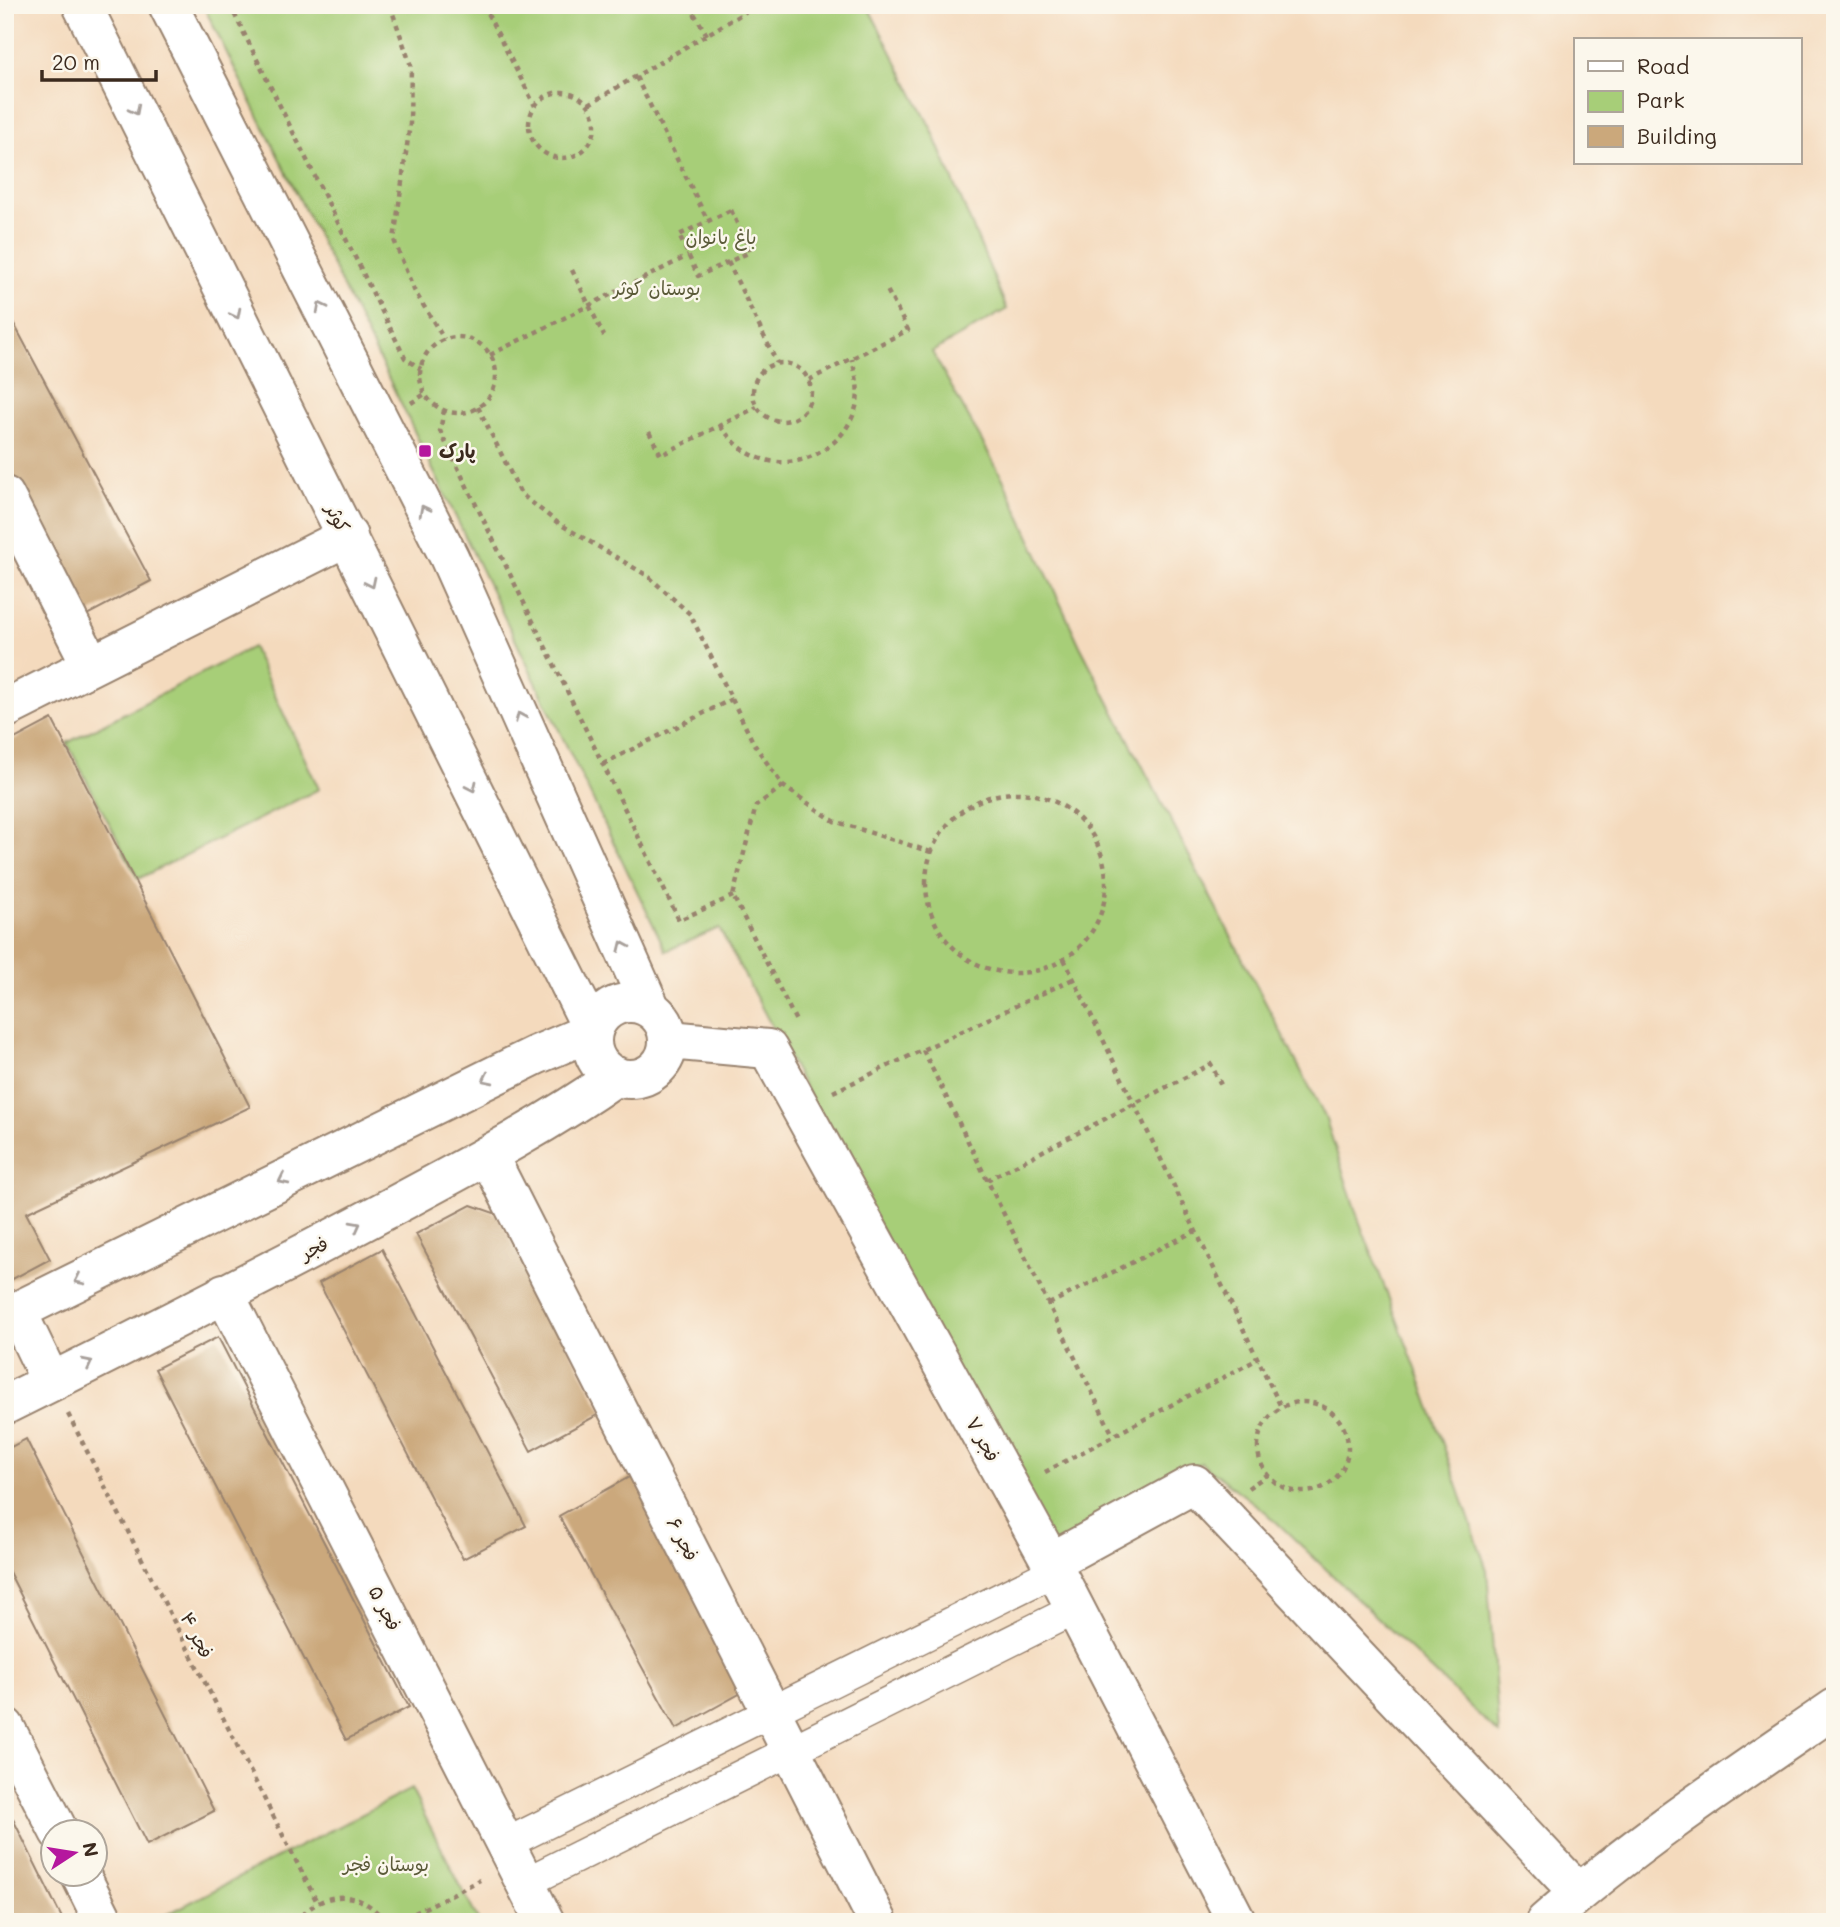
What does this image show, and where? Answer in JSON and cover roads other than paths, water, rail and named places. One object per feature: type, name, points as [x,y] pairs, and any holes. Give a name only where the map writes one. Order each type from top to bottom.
[{"type":"street","name":"کوثر","points":[[82,5],[593,1031]]},
{"type":"street","points":[[168,5],[449,557],[660,1024],[666,1053],[661,1064],[652,1073],[641,1078],[628,1079],[616,1076],[599,1063],[592,1042],[593,1031],[610,1008],[624,1003],[638,1003],[660,1024]]},
{"type":"street","points":[[5,496],[91,666]]},
{"type":"street","points":[[5,709],[348,536]]},
{"type":"street","name":"فجر ۷","points":[[660,1024],[768,1049],[1053,1566],[1237,1922]]},
{"type":"street","points":[[51,1382],[11,1314],[536,1055],[593,1031]]},
{"type":"street","points":[[536,1055],[566,1063],[575,1085],[564,1112]]},
{"type":"street","name":"فجر","points":[[5,1405],[488,1155],[564,1112],[616,1076]]},
{"type":"street","name":"فجر ۶","points":[[488,1155],[878,1922]]},
{"type":"street","name":"فجر ۵","points":[[224,1293],[545,1922]]},
{"type":"street","points":[[515,1863],[771,1712],[1053,1566],[1194,1484],[1579,1893]]},
{"type":"street","points":[[515,1863],[791,1750],[1075,1609]]},
{"type":"street","points":[[1545,1922],[1579,1893],[1726,1783],[1835,1708]]},
{"type":"street","points":[[5,1727],[52,1818]]},
{"type":"street","points":[[87,1888],[104,1922]]},
{"type":"place","name":"پارک","points":[[425,451]]},
{"type":"park label","name":"باغ بانوان","points":[[721,237]]},
{"type":"park label","name":"بوستان کوثر","points":[[657,288]]},
{"type":"park label","name":"بوستان فجر","points":[[386,1864]]}]
